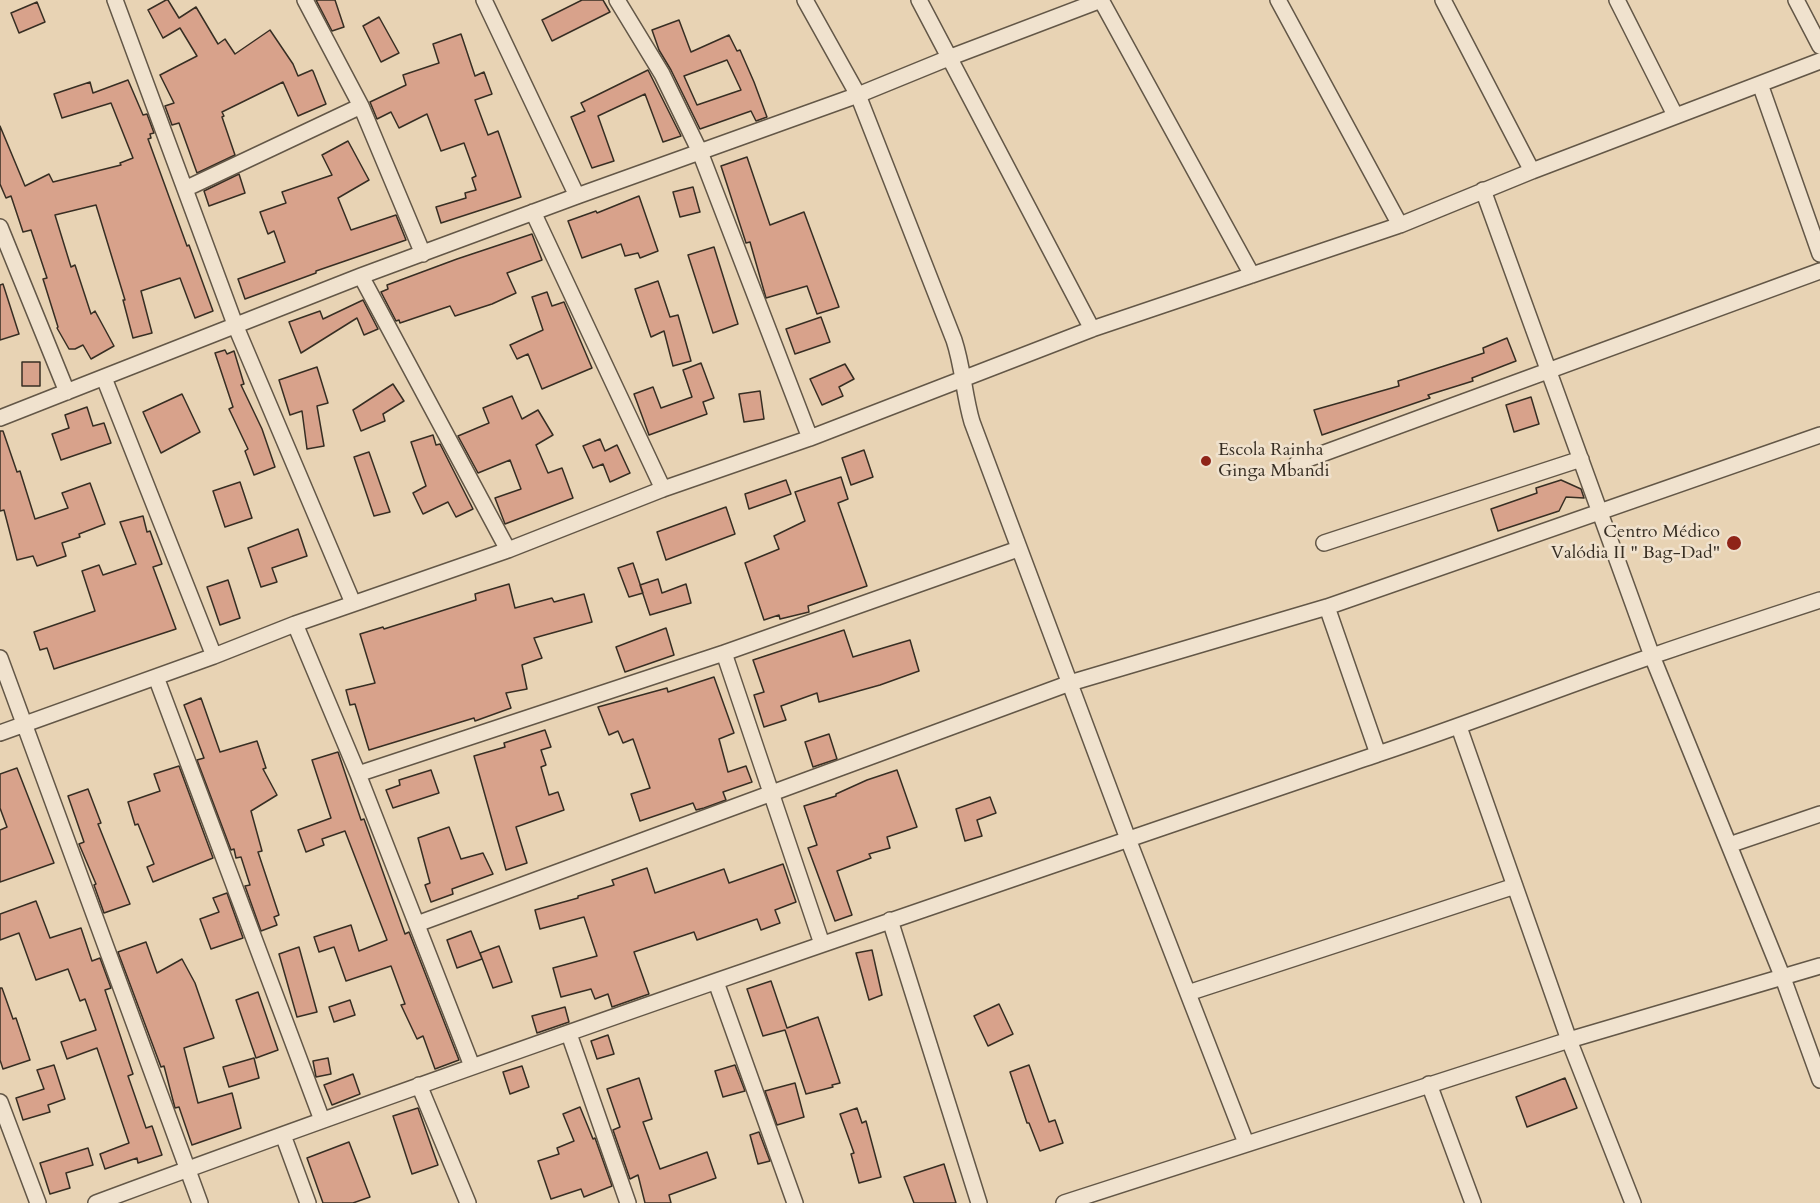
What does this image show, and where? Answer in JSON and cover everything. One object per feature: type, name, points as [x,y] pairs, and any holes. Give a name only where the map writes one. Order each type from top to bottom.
[{"type":"street","points":[[115,0],[236,327],[353,603]]},
{"type":"street","points":[[305,0],[361,106],[423,254]]},
{"type":"street","points":[[484,0],[577,196]]},
{"type":"street","points":[[617,0],[662,74],[700,152],[810,438]]},
{"type":"street","points":[[805,0],[858,95],[954,340],[966,403],[1018,549],[1246,1143]]},
{"type":"street","points":[[920,0],[1092,329]]},
{"type":"street","points":[[0,418],[361,276],[858,95],[1101,0],[1252,275]]},
{"type":"street","points":[[1278,0],[1400,225]]},
{"type":"street","points":[[1443,0],[1532,171]]},
{"type":"street","points":[[1617,0],[1675,115]]},
{"type":"street","points":[[1796,0],[1820,46]]},
{"type":"street","points":[[0,733],[353,603],[508,550],[663,489],[810,438],[1092,329],[1400,225],[1675,115],[1820,61]]},
{"type":"street","points":[[1760,84],[1820,254]]},
{"type":"street","points":[[185,189],[361,106]]},
{"type":"street","points":[[1483,190],[1652,656],[1783,978],[1820,1080]]},
{"type":"street","points":[[533,212],[663,489]]},
{"type":"street","points":[[0,227],[67,392]]},
{"type":"street","points":[[1298,463],[1820,271]]},
{"type":"street","points":[[361,276],[508,550]]},
{"type":"street","points":[[104,378],[214,656]]},
{"type":"street","points":[[417,924],[1070,682],[1327,606],[1820,435]]},
{"type":"street","points":[[1324,543],[1581,459]]},
{"type":"street","points":[[358,774],[724,653],[1018,549]]},
{"type":"street","points":[[96,1203],[472,1066],[890,920],[1459,727],[1652,656],[1820,600]]},
{"type":"street","points":[[1327,606],[1378,754]]},
{"type":"street","points":[[295,624],[358,774],[472,1066]]},
{"type":"street","points":[[724,653],[822,944]]},
{"type":"street","points":[[0,658],[200,1203]]},
{"type":"street","points":[[156,677],[322,1120]]},
{"type":"street","points":[[1459,727],[1569,1040],[1633,1203]]},
{"type":"street","points":[[1729,845],[1820,814]]},
{"type":"street","points":[[1188,993],[1515,886]]},
{"type":"street","points":[[890,920],[979,1203]]},
{"type":"street","points":[[1064,1203],[1569,1040],[1820,966]]},
{"type":"street","points":[[716,982],[795,1203]]},
{"type":"street","points":[[568,1034],[628,1203]]},
{"type":"street","points":[[1430,1084],[1473,1203]]},
{"type":"street","points":[[419,1085],[468,1203]]},
{"type":"street","points":[[0,1102],[38,1203]]},
{"type":"street","points":[[283,1135],[308,1203]]},
{"type":"building","points":[[166,0],[179,18],[196,7],[218,44],[225,39],[235,54],[270,30],[293,64],[298,76],[313,71],[326,104],[298,116],[283,82],[222,112],[235,155],[197,173],[179,123],[172,125],[165,106],[174,103],[160,75],[197,56],[180,28],[163,38],[148,10]]},
{"type":"building","points":[[316,0],[335,0],[344,27],[332,31]]},
{"type":"building","points":[[582,0],[603,0],[610,12],[552,41],[542,20]]},
{"type":"building","points":[[37,2],[45,22],[19,33],[11,13]]},
{"type":"building","points":[[379,17],[399,53],[381,62],[363,26]]},
{"type":"building","points":[[679,20],[691,52],[729,35],[737,51],[740,50],[767,117],[756,121],[751,111],[700,129],[659,50],[652,30]],"holes":[[[727,60],[741,90],[697,105],[684,76]]]},
{"type":"building","points":[[461,34],[475,76],[484,72],[492,94],[475,100],[488,135],[498,131],[521,197],[441,223],[436,207],[466,198],[465,193],[476,190],[472,178],[476,176],[464,143],[441,151],[427,114],[399,128],[391,112],[377,119],[370,102],[406,85],[403,75],[439,63],[433,44]]},
{"type":"building","points":[[648,70],[681,136],[663,142],[645,94],[598,116],[614,161],[592,168],[571,117],[585,111],[581,103]]},
{"type":"building","points":[[128,80],[143,115],[147,114],[154,133],[150,134],[151,138],[148,139],[213,311],[195,318],[180,278],[141,291],[152,333],[133,338],[123,300],[125,300],[96,205],[55,215],[71,267],[75,265],[91,314],[95,311],[114,346],[91,359],[83,345],[69,349],[57,328],[43,279],[47,278],[31,230],[23,232],[11,196],[6,198],[0,184],[0,126],[25,186],[49,174],[53,182],[121,165],[120,163],[133,158],[111,103],[62,118],[54,94],[90,82],[93,93]]},
{"type":"building","points":[[348,141],[369,180],[338,198],[351,230],[396,215],[406,240],[316,271],[316,273],[245,299],[238,279],[285,262],[274,231],[268,234],[260,212],[286,203],[282,192],[332,175],[322,155]]},
{"type":"building","points":[[747,157],[770,225],[804,212],[839,307],[817,314],[807,286],[766,298],[750,242],[746,243],[721,166]]},
{"type":"building","points":[[239,174],[245,193],[209,206],[204,191]]},
{"type":"building","points":[[693,187],[700,212],[680,217],[673,192]]},
{"type":"building","points":[[639,196],[658,251],[640,258],[638,253],[625,256],[621,244],[582,258],[568,221],[596,211],[597,213]]},
{"type":"building","points":[[532,234],[542,260],[507,273],[516,293],[492,304],[455,316],[450,306],[400,323],[399,320],[396,321],[381,292],[388,289],[387,285]]},
{"type":"building","points":[[714,247],[738,324],[713,333],[688,255]]},
{"type":"building","points":[[658,281],[670,317],[678,315],[691,361],[673,366],[664,331],[651,337],[635,289]]},
{"type":"building","points":[[3,284],[19,334],[0,340],[0,285]]},
{"type":"building","points":[[547,292],[552,306],[564,302],[592,368],[542,389],[528,354],[517,359],[510,345],[543,330],[532,297]]},
{"type":"building","points":[[363,300],[378,329],[364,335],[357,318],[301,353],[289,322],[320,311],[323,319]]},
{"type":"building","points":[[821,317],[830,342],[795,354],[786,329]]},
{"type":"building","points":[[1507,338],[1516,361],[1472,378],[1473,381],[1428,395],[1430,398],[1322,435],[1314,410],[1399,386],[1398,381],[1484,353],[1483,348]]},
{"type":"building","points":[[225,350],[227,354],[234,351],[244,384],[241,385],[262,429],[275,467],[254,475],[245,451],[248,449],[229,409],[233,407],[215,353]]},
{"type":"building","points":[[22,362],[40,362],[40,386],[22,386]]},
{"type":"building","points":[[701,363],[714,398],[703,402],[707,414],[649,435],[634,394],[653,387],[661,408],[692,397],[683,370]]},
{"type":"building","points":[[845,364],[854,379],[839,387],[843,396],[822,405],[810,379]]},
{"type":"building","points":[[317,367],[328,403],[317,406],[324,446],[307,449],[302,411],[290,415],[279,380]]},
{"type":"building","points":[[393,384],[404,401],[383,414],[385,421],[361,431],[353,410]]},
{"type":"building","points":[[760,391],[764,419],[744,422],[739,394]]},
{"type":"building","points":[[182,394],[200,432],[161,453],[143,412]]},
{"type":"building","points":[[512,396],[522,419],[538,410],[553,435],[536,445],[548,473],[562,468],[573,498],[505,524],[495,498],[521,489],[510,460],[478,473],[458,436],[489,423],[483,408]]},
{"type":"building","points":[[1531,397],[1539,424],[1514,432],[1506,405]]},
{"type":"building","points":[[87,407],[93,426],[104,423],[111,443],[61,460],[52,434],[69,428],[65,415]]},
{"type":"building","points":[[0,431],[3,431],[17,472],[20,471],[35,519],[68,508],[62,493],[90,483],[105,524],[62,543],[66,556],[37,566],[33,556],[17,560],[4,510],[0,511]]},
{"type":"building","points":[[433,435],[436,445],[440,444],[473,509],[456,517],[448,502],[423,514],[413,493],[426,486],[411,442]]},
{"type":"building","points":[[600,439],[605,451],[617,445],[630,473],[610,482],[603,464],[593,468],[583,446]]},
{"type":"building","points":[[864,450],[873,477],[851,485],[842,458]]},
{"type":"building","points":[[369,452],[390,512],[374,516],[354,457]]},
{"type":"building","points":[[841,477],[848,499],[838,503],[867,586],[808,606],[809,612],[780,619],[779,615],[764,620],[745,563],[779,549],[774,536],[805,521],[795,492]]},
{"type":"building","points":[[786,480],[791,494],[749,509],[745,494]]},
{"type":"building","points":[[1561,480],[1581,489],[1584,498],[1566,497],[1559,511],[1498,531],[1491,509],[1537,493],[1536,488]]},
{"type":"building","points":[[240,482],[252,518],[225,527],[213,491]]},
{"type":"building","points":[[726,507],[735,534],[666,560],[657,532]]},
{"type":"building","points":[[143,516],[147,532],[150,531],[162,564],[153,567],[176,629],[54,669],[47,648],[40,650],[34,632],[95,611],[82,571],[99,565],[103,575],[136,564],[120,522]]},
{"type":"building","points":[[298,529],[307,556],[272,568],[277,582],[261,587],[248,548]]},
{"type":"building","points":[[633,563],[643,593],[629,597],[618,568]]},
{"type":"building","points":[[658,579],[662,593],[686,584],[691,603],[650,615],[640,585]]},
{"type":"building","points":[[228,580],[240,618],[220,625],[207,587]]},
{"type":"building","points":[[509,584],[515,608],[552,598],[554,602],[584,594],[592,622],[534,638],[542,658],[522,665],[527,689],[506,693],[511,708],[475,721],[474,718],[369,750],[355,704],[350,705],[346,690],[375,683],[360,634],[383,627],[384,629],[476,600],[475,594]]},
{"type":"building","points":[[666,628],[674,655],[625,672],[616,647]]},
{"type":"building","points":[[844,630],[853,657],[910,640],[919,671],[880,685],[819,702],[817,693],[781,706],[786,720],[764,727],[754,695],[764,692],[753,660]]},
{"type":"building","points":[[714,677],[734,733],[719,739],[728,772],[746,766],[752,782],[723,792],[726,800],[704,808],[696,810],[693,803],[640,821],[631,794],[650,788],[633,739],[623,743],[618,731],[609,735],[598,707],[667,688],[668,692]]},
{"type":"building","points":[[201,698],[220,752],[257,741],[266,768],[263,769],[277,795],[251,811],[262,851],[258,852],[279,915],[274,917],[277,925],[261,931],[245,886],[250,885],[241,857],[236,858],[234,849],[231,850],[197,760],[204,758],[184,705]]},
{"type":"building","points":[[545,730],[551,747],[541,750],[546,765],[541,767],[549,795],[558,792],[564,810],[516,827],[527,863],[506,870],[474,756],[505,747],[504,743]]},
{"type":"building","points":[[829,734],[837,759],[813,767],[805,742]]},
{"type":"building","points":[[338,752],[361,820],[364,819],[405,934],[409,932],[459,1060],[435,1069],[423,1036],[417,1039],[401,1005],[405,1004],[391,966],[346,981],[334,947],[319,952],[314,937],[351,925],[359,951],[387,940],[345,831],[322,839],[324,845],[306,852],[298,830],[331,818],[312,760]]},
{"type":"building","points":[[179,766],[213,858],[153,882],[147,867],[154,864],[138,824],[135,825],[128,802],[160,791],[154,774]]},
{"type":"building","points":[[17,768],[54,863],[0,882],[0,830],[7,827],[0,808],[0,774]]},
{"type":"building","points":[[431,770],[439,793],[393,808],[386,790],[400,785],[399,780]]},
{"type":"building","points":[[897,770],[917,827],[887,837],[890,848],[869,854],[871,858],[837,871],[852,915],[835,921],[808,848],[817,845],[804,806],[836,796],[867,780]]},
{"type":"building","points":[[88,789],[101,823],[98,824],[130,904],[104,913],[94,885],[96,884],[79,844],[84,842],[68,796]]},
{"type":"building","points":[[990,797],[996,813],[977,820],[982,836],[965,841],[956,809]]},
{"type":"building","points":[[449,827],[461,859],[483,853],[493,874],[452,889],[453,894],[431,902],[425,885],[430,883],[418,838]]},
{"type":"building","points":[[783,864],[796,902],[775,910],[780,923],[761,930],[757,919],[697,940],[694,932],[634,952],[649,994],[612,1007],[608,994],[595,999],[591,989],[561,997],[553,968],[597,956],[584,917],[540,929],[535,910],[614,885],[612,880],[647,868],[655,893],[724,869],[729,883]]},
{"type":"building","points":[[227,893],[243,938],[211,949],[200,919],[219,912],[213,898]]},
{"type":"building","points":[[36,901],[50,938],[81,928],[92,961],[100,958],[111,988],[105,990],[133,1074],[128,1076],[146,1128],[152,1126],[162,1155],[138,1163],[137,1158],[105,1169],[100,1154],[129,1143],[97,1048],[67,1059],[61,1042],[96,1030],[85,999],[80,1001],[68,969],[36,980],[19,933],[0,940],[0,914]]},
{"type":"building","points":[[471,931],[482,959],[457,968],[447,940]]},
{"type":"building","points":[[146,942],[157,973],[182,959],[195,983],[214,1038],[184,1048],[198,1103],[232,1093],[241,1128],[192,1145],[179,1107],[175,1108],[164,1066],[161,1067],[118,952]]},
{"type":"building","points":[[499,946],[512,982],[493,988],[480,953]]},
{"type":"building","points":[[299,947],[317,1012],[297,1017],[279,954]]},
{"type":"building","points":[[872,950],[882,995],[869,1000],[856,953]]},
{"type":"building","points":[[771,981],[787,1028],[818,1017],[840,1083],[806,1094],[785,1030],[763,1036],[747,989]]},
{"type":"building","points":[[0,988],[2,988],[13,1019],[16,1018],[30,1060],[3,1069],[0,1060]]},
{"type":"building","points":[[258,992],[278,1050],[256,1058],[236,1000]]},
{"type":"building","points":[[350,1000],[355,1015],[334,1022],[329,1007]]},
{"type":"building","points":[[999,1004],[1013,1034],[988,1046],[974,1016]]},
{"type":"building","points":[[565,1007],[569,1022],[537,1033],[532,1016]]},
{"type":"building","points":[[608,1035],[614,1054],[597,1059],[591,1041]]},
{"type":"building","points":[[254,1058],[259,1078],[229,1087],[223,1067]]},
{"type":"building","points":[[328,1058],[331,1074],[316,1077],[313,1061]]},
{"type":"building","points":[[54,1065],[65,1099],[48,1105],[50,1112],[23,1120],[16,1098],[44,1089],[37,1070]]},
{"type":"building","points":[[735,1065],[745,1091],[723,1097],[715,1071]]},
{"type":"building","points":[[1029,1065],[1049,1122],[1055,1120],[1063,1143],[1040,1151],[1029,1123],[1027,1123],[1010,1072]]},
{"type":"building","points":[[522,1066],[529,1087],[510,1094],[503,1072]]},
{"type":"building","points":[[353,1074],[360,1094],[332,1105],[324,1085]]},
{"type":"building","points":[[639,1078],[652,1119],[643,1122],[660,1169],[707,1152],[716,1178],[669,1195],[671,1203],[645,1203],[638,1175],[630,1179],[613,1130],[620,1127],[607,1089]]},
{"type":"building","points":[[1565,1078],[1577,1108],[1527,1127],[1516,1097]]},
{"type":"building","points":[[795,1083],[804,1117],[777,1125],[765,1091]]},
{"type":"building","points":[[580,1107],[593,1139],[595,1138],[612,1186],[584,1197],[581,1189],[551,1199],[538,1161],[559,1154],[557,1148],[574,1141],[563,1114]]},
{"type":"building","points":[[418,1108],[438,1165],[412,1174],[393,1116]]},
{"type":"building","points":[[857,1108],[862,1123],[866,1121],[881,1177],[859,1183],[851,1154],[854,1153],[840,1114]]},
{"type":"building","points":[[759,1132],[770,1161],[758,1164],[750,1135]]},
{"type":"building","points":[[349,1142],[370,1197],[353,1203],[323,1203],[307,1158]]},
{"type":"building","points":[[88,1148],[93,1165],[66,1173],[70,1188],[50,1194],[40,1163]]},
{"type":"building","points":[[944,1164],[956,1203],[914,1203],[904,1177]]},
{"type":"place","name":"Escola Rainha Ginga Mbandi","points":[[1206,461]]},
{"type":"place","name":"Centro Médico Valódia II \" Bag-Dad\"","points":[[1734,543]]}]
